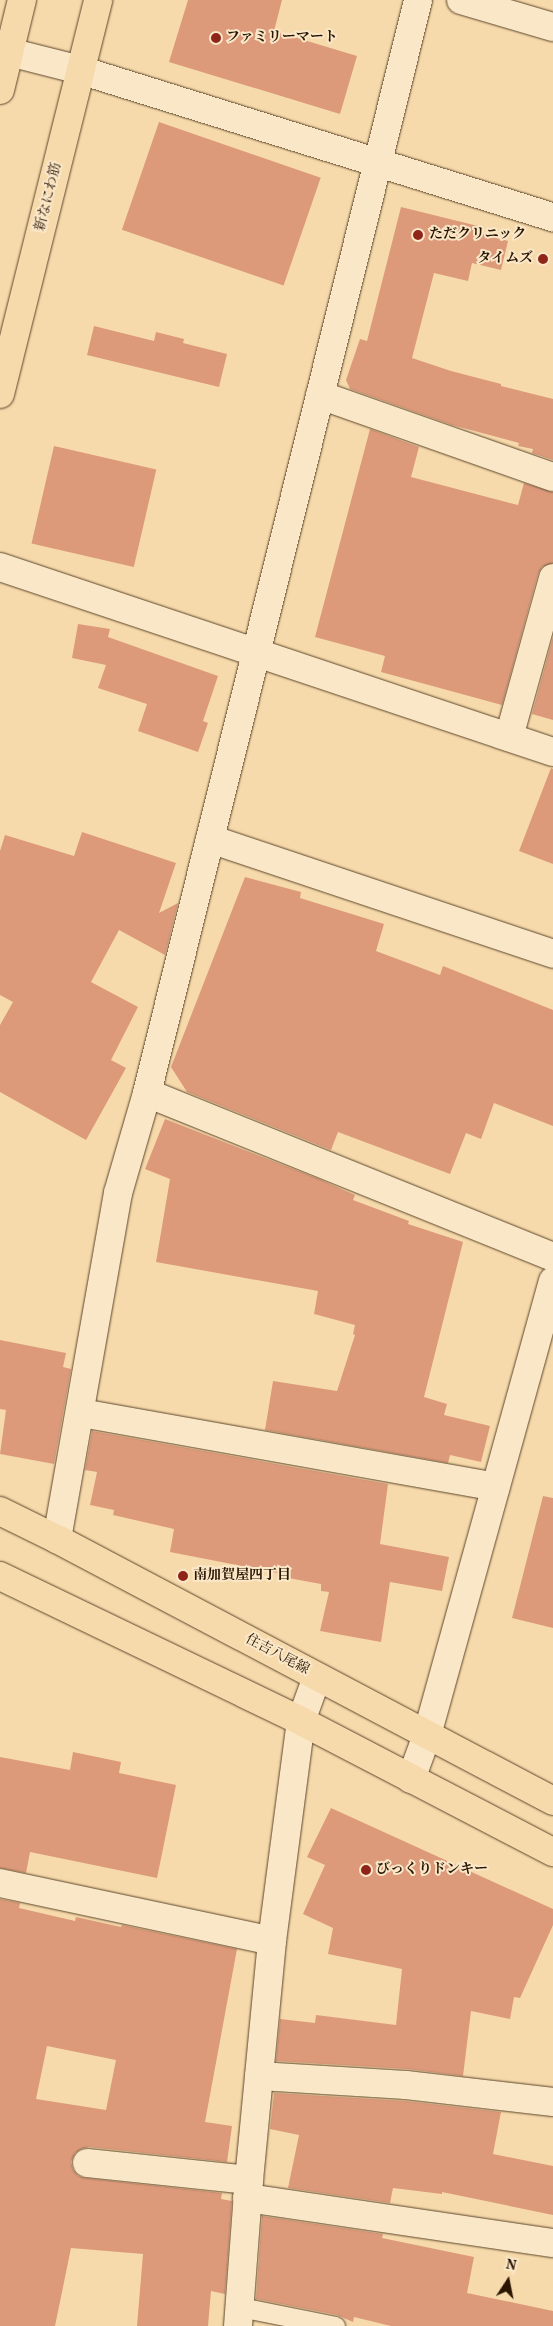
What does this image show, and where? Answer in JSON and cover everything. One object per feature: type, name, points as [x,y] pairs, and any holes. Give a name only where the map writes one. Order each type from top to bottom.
[{"type":"main road","points":[[0,90],[22,0]]},
{"type":"main road","name":"新なにわ筋","points":[[0,394],[98,0]]},
{"type":"main road","name":"住吉八尾線","points":[[0,1511],[58,1539],[553,1801]]},
{"type":"main road","points":[[0,1576],[301,1721],[553,1852]]},
{"type":"street","points":[[58,1539],[118,1193],[147,1093],[418,0]]},
{"type":"street","points":[[461,0],[553,27]]},
{"type":"street","points":[[9,52],[80,70],[553,217]]},
{"type":"street","points":[[320,395],[553,477]]},
{"type":"street","points":[[0,567],[256,651],[553,752]]},
{"type":"street","points":[[509,737],[553,578]]},
{"type":"street","points":[[210,839],[553,954]]},
{"type":"street","points":[[147,1093],[553,1257]]},
{"type":"street","points":[[411,1778],[427,1735],[553,1281]]},
{"type":"street","points":[[80,1413],[495,1487]]},
{"type":"street","points":[[239,2316],[248,2189],[272,1941],[301,1721],[317,1677]]},
{"type":"street","points":[[0,1883],[272,1941]]},
{"type":"street","points":[[259,2076],[406,2085],[553,2102]]},
{"type":"street","points":[[87,2163],[248,2189],[553,2243]]},
{"type":"lane","points":[[239,2316],[335,2326]]},
{"type":"building","points":[[188,0],[282,0],[274,31],[357,56],[340,114],[169,62]]},
{"type":"building","points":[[159,122],[321,178],[284,285],[122,230]]},
{"type":"building","points":[[401,207],[482,227],[480,233],[508,241],[501,270],[472,263],[468,281],[434,273],[412,358],[451,371],[501,384],[501,386],[553,399],[553,460],[532,453],[533,449],[518,446],[519,443],[452,425],[350,389],[346,380],[360,339],[367,341]]},
{"type":"building","points":[[94,326],[154,341],[156,332],[184,339],[183,343],[227,354],[219,387],[87,355]]},
{"type":"building","points":[[370,429],[419,447],[411,477],[518,505],[524,483],[553,492],[553,563],[542,567],[538,574],[502,705],[381,672],[385,656],[315,637]]},
{"type":"building","points":[[54,446],[156,470],[134,567],[32,543]]},
{"type":"building","points":[[78,624],[110,629],[108,637],[218,676],[203,721],[208,723],[198,752],[138,731],[147,704],[98,688],[106,665],[72,658]]},
{"type":"building","points":[[553,637],[553,720],[532,714]]},
{"type":"building","points":[[551,768],[553,769],[553,864],[519,851]]},
{"type":"building","points":[[82,832],[176,863],[159,913],[178,903],[165,955],[119,930],[91,982],[138,1007],[111,1060],[126,1068],[86,1140],[0,1092],[0,1025],[13,1002],[0,995],[0,851],[5,835],[74,856]]},
{"type":"building","points":[[245,877],[301,892],[300,898],[384,924],[376,951],[440,975],[443,966],[553,1010],[553,1126],[494,1103],[481,1139],[466,1133],[450,1174],[338,1132],[331,1150],[187,1092],[171,1067]]},
{"type":"building","points":[[165,1119],[319,1179],[355,1195],[353,1200],[409,1221],[408,1224],[463,1242],[424,1397],[447,1404],[444,1415],[490,1426],[481,1462],[450,1455],[448,1463],[265,1430],[273,1381],[337,1391],[355,1335],[353,1334],[355,1325],[314,1314],[318,1291],[156,1262],[170,1179],[145,1169]]},
{"type":"building","points":[[0,1340],[66,1353],[63,1367],[71,1369],[54,1464],[0,1454],[6,1410],[0,1409]]},
{"type":"building","points":[[92,1431],[388,1484],[380,1544],[449,1557],[442,1591],[390,1582],[381,1642],[320,1631],[329,1592],[321,1591],[321,1584],[277,1576],[278,1573],[170,1552],[174,1529],[113,1515],[114,1510],[90,1505],[97,1472],[85,1470]]},
{"type":"building","points":[[543,1496],[553,1498],[553,1628],[512,1618]]},
{"type":"building","points":[[73,1752],[121,1762],[119,1773],[176,1785],[157,1878],[30,1852],[26,1873],[0,1868],[0,1757],[70,1770]]},
{"type":"building","points":[[331,1808],[553,1909],[553,1925],[520,1998],[514,1997],[510,2019],[471,2011],[463,2076],[407,2069],[276,2061],[280,2019],[315,2023],[316,2015],[396,2025],[402,1969],[328,1954],[333,1928],[303,1914],[325,1865],[307,1857]]},
{"type":"building","points":[[0,1899],[20,1903],[19,1908],[75,1921],[76,1917],[237,1949],[205,2122],[232,2126],[227,2162],[89,2147],[75,2153],[71,2162],[73,2170],[78,2176],[85,2178],[222,2193],[221,2199],[232,2201],[225,2294],[211,2291],[208,2326],[137,2326],[143,2254],[71,2248],[55,2326],[0,2326]],"holes":[[[47,2046],[116,2060],[106,2110],[36,2099]]]},
{"type":"building","points":[[274,2093],[405,2101],[501,2112],[493,2154],[553,2166],[553,2215],[442,2192],[442,2194],[393,2188],[390,2203],[288,2188],[299,2135],[270,2129]]},
{"type":"building","points":[[262,2216],[383,2234],[382,2238],[474,2257],[467,2293],[553,2311],[553,2326],[391,2326],[354,2317],[353,2322],[337,2315],[256,2299]]},
{"type":"place","name":"ファミリーマート","points":[[216,38]]},
{"type":"place","name":"ただクリニック","points":[[418,235]]},
{"type":"place","name":"タイムズ","points":[[543,259]]},
{"type":"place","name":"南加賀屋四丁目","points":[[183,1576]]},
{"type":"place","name":"びっくりドンキー","points":[[366,1870]]}]
